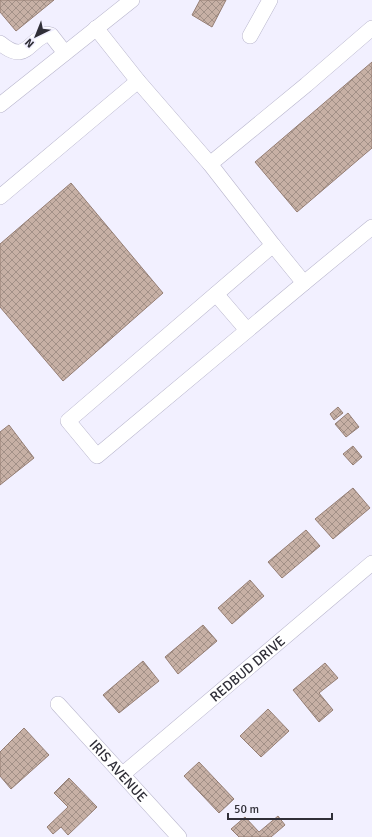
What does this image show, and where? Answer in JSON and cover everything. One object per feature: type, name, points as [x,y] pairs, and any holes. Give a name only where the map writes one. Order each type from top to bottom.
[{"type":"street","points":[[2,98],[65,53],[132,0]]},
{"type":"street","points":[[250,36],[270,0]]},
{"type":"street","points":[[96,28],[138,81],[210,164],[304,283]]},
{"type":"street","points":[[210,164],[306,85],[372,28]]},
{"type":"street","points":[[0,43],[7,49],[14,52],[23,52],[47,34],[51,35],[65,53]]},
{"type":"street","points":[[0,196],[138,81]]},
{"type":"street","points":[[273,245],[68,421],[97,456],[372,227]]},
{"type":"street","points":[[216,294],[247,330]]},
{"type":"street","name":"REDBUD DRIVE","points":[[123,774],[372,563]]},
{"type":"street","name":"IRIS AVENUE","points":[[58,704],[179,837]]},
{"type":"building","points":[[0,0],[54,0],[16,31],[0,12]]},
{"type":"building","points":[[200,0],[226,0],[212,27],[192,15]]},
{"type":"building","points":[[372,62],[372,148],[297,212],[255,162]]},
{"type":"building","points":[[71,183],[163,293],[63,381],[0,307],[0,244]]},
{"type":"building","points":[[338,407],[343,413],[334,420],[330,414]]},
{"type":"building","points":[[348,413],[359,427],[346,437],[335,424]]},
{"type":"building","points":[[9,425],[34,458],[0,485],[0,432]]},
{"type":"building","points":[[353,446],[362,457],[353,465],[343,454]]},
{"type":"building","points":[[353,488],[370,508],[333,539],[315,519]]},
{"type":"building","points":[[306,530],[320,546],[282,578],[268,562]]},
{"type":"building","points":[[250,580],[264,596],[232,624],[218,608]]},
{"type":"building","points":[[203,625],[217,641],[178,674],[165,657]]},
{"type":"building","points":[[143,661],[159,681],[119,713],[103,695]]},
{"type":"building","points":[[325,663],[338,678],[319,693],[333,710],[319,722],[293,690]]},
{"type":"building","points":[[268,709],[289,731],[261,757],[240,736]]},
{"type":"building","points":[[24,728],[49,755],[11,789],[0,776],[0,752]]},
{"type":"building","points":[[199,762],[234,799],[219,813],[184,776]]},
{"type":"building","points":[[69,778],[97,807],[68,835],[61,827],[53,834],[47,827],[68,807],[54,793]]},
{"type":"building","points":[[278,816],[285,825],[271,837],[239,837],[231,829],[245,817],[259,832]]}]
